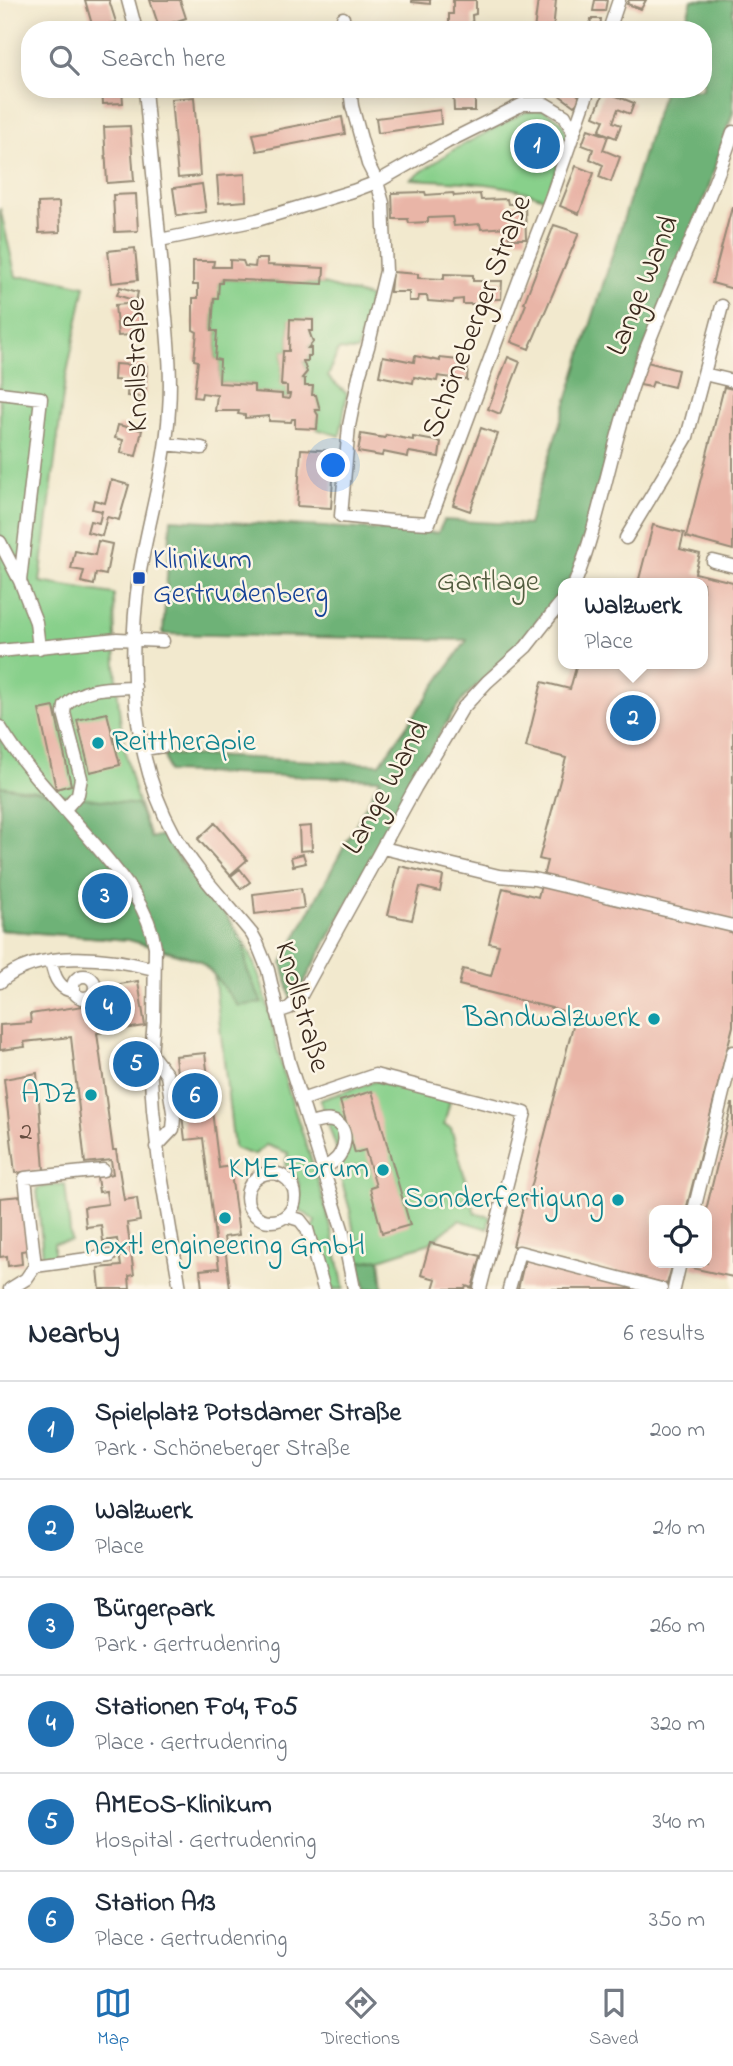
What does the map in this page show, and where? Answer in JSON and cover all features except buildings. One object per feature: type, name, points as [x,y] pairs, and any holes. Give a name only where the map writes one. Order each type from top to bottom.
[{"type":"street","points":[[128,0],[134,21]]},
{"type":"street","points":[[611,21],[619,0]]},
{"type":"street","name":"Knollstraße","points":[[146,98],[171,376],[166,444],[139,578],[134,639],[135,687],[144,749],[150,778],[161,808],[176,836],[191,860],[257,943],[268,970],[289,1062],[342,1229],[354,1289]]},
{"type":"street","points":[[351,98],[368,164],[377,182]]},
{"type":"street","name":"Schöneberger Straße","points":[[377,182],[383,203],[386,271],[349,426],[341,516],[429,523],[586,98]]},
{"type":"street","points":[[160,240],[257,220],[353,191],[377,182],[447,142],[523,104],[545,104],[565,116],[574,134]]},
{"type":"street","name":"Lange Wand","points":[[577,578],[599,510],[625,407],[667,295],[720,172],[733,132]]},
{"type":"street","points":[[626,538],[687,437],[722,306]]},
{"type":"street","points":[[704,374],[733,381]]},
{"type":"street","points":[[0,393],[41,398],[20,581]]},
{"type":"street","points":[[166,444],[202,448]]},
{"type":"street","points":[[0,542],[36,621],[39,648]]},
{"type":"street","points":[[713,561],[733,566]]},
{"type":"street","name":"Lange Wand","points":[[277,1012],[289,1008],[299,999],[415,788],[462,709],[526,647],[558,606]]},
{"type":"street","points":[[0,651],[134,639],[163,640]]},
{"type":"street","points":[[65,809],[78,794],[81,778],[64,713],[65,706],[81,694],[94,690],[135,687]]},
{"type":"street","points":[[0,727],[29,769],[135,895],[153,935],[152,1099],[156,1147],[180,1289]]},
{"type":"street","points":[[144,749],[163,746]]},
{"type":"street","points":[[383,848],[499,876],[534,878],[733,926]]},
{"type":"street","points":[[0,982],[16,970],[51,960],[106,960],[154,970]]},
{"type":"street","points":[[51,960],[57,982],[65,989],[74,991]]},
{"type":"street","points":[[695,1205],[733,1052]]},
{"type":"street","points":[[151,1054],[167,1075],[174,1118],[173,1129],[156,1147]]},
{"type":"street","points":[[301,1100],[375,1074],[525,1113],[480,1289]]},
{"type":"street","points":[[310,1124],[331,1121],[338,1124],[344,1133],[343,1150],[334,1162],[323,1167]]},
{"type":"street","points":[[10,1289],[26,1279],[35,1266],[25,1178],[103,1170]]},
{"type":"street","points":[[287,1216],[300,1220],[307,1229],[324,1289]]},
{"type":"street","points":[[509,1289],[519,1252],[661,1289]]},
{"type":"street","points":[[35,1266],[110,1256]]},
{"type":"street","points":[[674,1289],[679,1268]]},
{"type":"green space","name":"Gartlage","points":[[692,0],[733,0],[733,112],[707,192],[628,389],[573,575],[570,578],[558,578],[558,594],[522,640],[464,698],[443,728],[297,995],[291,1000],[282,963],[380,779],[168,772],[164,754],[380,764],[467,640],[163,634],[171,519],[438,533],[444,520],[528,525],[661,98],[712,98],[712,21],[686,21]]},
{"type":"green space","points":[[544,110],[561,121],[568,135],[546,199],[496,186],[411,179],[453,150],[525,112]]},
{"type":"green space","points":[[0,208],[16,277],[43,277],[85,286],[64,387],[40,582],[114,594],[120,718],[124,748],[139,807],[151,838],[163,835],[234,927],[251,957],[264,991],[285,1079],[321,1190],[344,1289],[329,1289],[312,1230],[315,1221],[299,1209],[300,1190],[297,1178],[285,1165],[288,1153],[266,1145],[254,1155],[234,1148],[214,974],[200,961],[129,940],[0,930]]},
{"type":"green space","points":[[222,279],[323,284],[369,297],[357,351],[338,350],[328,377],[347,394],[340,436],[317,429],[318,415],[315,410],[320,410],[316,396],[312,395],[313,387],[305,386],[305,379],[302,378],[307,372],[303,361],[308,361],[308,356],[311,356],[311,348],[308,348],[313,342],[309,331],[313,331],[313,320],[290,320],[289,351],[283,351],[281,385],[287,386],[289,399],[282,398],[282,394],[254,392],[254,385],[219,383],[220,360],[215,359],[217,332],[212,331],[214,298]]},
{"type":"green space","points":[[0,786],[137,805],[151,838],[163,835],[177,857],[226,915],[244,943],[247,970],[262,1003],[238,1006],[201,961],[184,955],[129,940],[0,930]]},
{"type":"green space","points":[[376,1081],[450,1101],[444,1125],[451,1128],[475,1213],[490,1217],[488,1229],[459,1220],[430,1243],[380,1259],[359,1262],[350,1210],[339,1172],[341,1162],[320,1100]]},
{"type":"green space","points":[[65,1184],[71,1241],[54,1243],[54,1258],[47,1259],[43,1257],[37,1188]]},
{"type":"green space","points":[[380,1259],[383,1289],[365,1289],[359,1262]]},
{"type":"place","name":"Spielplatz Potsdamer Straße","points":[[537,146]]},
{"type":"place","name":"Klinikum Gertrudenberg","points":[[139,578]]},
{"type":"place","name":"Walzwerk","points":[[633,718]]},
{"type":"place","name":"Reittherapie","points":[[98,743]]},
{"type":"place","name":"Bürgerpark","points":[[105,896]]},
{"type":"place","name":"Stationen F04, F05","points":[[108,1008]]},
{"type":"place","name":"Bandwalzwerk","points":[[654,1019]]},
{"type":"place","name":"AMEOS-Klinikum","points":[[136,1064]]},
{"type":"place","name":"ADZ","points":[[91,1095]]},
{"type":"place","name":"Station A13","points":[[195,1096]]},
{"type":"place","name":"KME Forum","points":[[383,1170]]},
{"type":"place","name":"Sonderfertigung","points":[[618,1200]]},
{"type":"place","name":"noxt! engineering GmbH","points":[[225,1218]]}]
